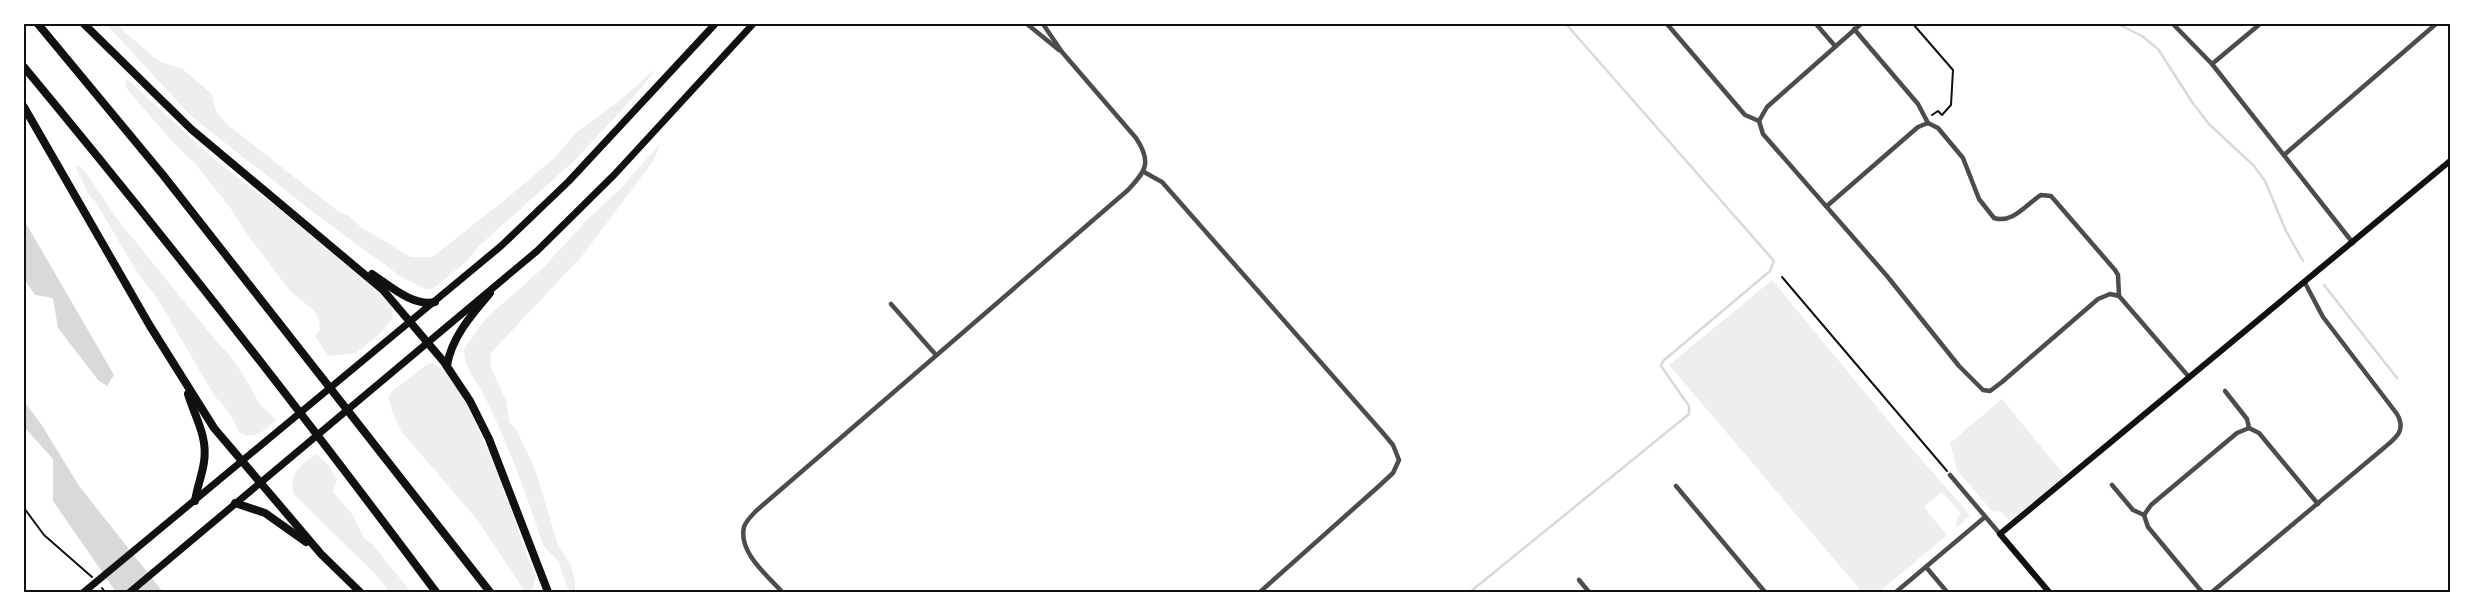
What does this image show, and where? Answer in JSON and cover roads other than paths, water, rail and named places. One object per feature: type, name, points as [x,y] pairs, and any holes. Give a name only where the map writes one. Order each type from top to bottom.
[{"type":"highway","points":[[38,24],[163,175],[490,592]]},
{"type":"highway","points":[[84,24],[191,129],[349,259],[383,290],[447,366],[470,401],[489,439],[548,592]]},
{"type":"highway","points":[[24,67],[268,370],[436,592]]},
{"type":"highway","points":[[24,107],[187,387],[214,428],[321,554],[360,592]]},
{"type":"highway","points":[[349,259],[407,296],[421,302],[435,302]]},
{"type":"highway","points":[[447,366],[449,354],[459,334],[490,293]]},
{"type":"highway","points":[[187,387],[203,436],[204,461],[197,483],[195,501]]},
{"type":"highway","points":[[236,503],[256,508],[274,518],[321,554]]},
{"type":"main road","points":[[86,590],[242,463],[501,246],[556,194],[715,24]]},
{"type":"main road","points":[[130,592],[537,252],[614,175],[753,24]]},
{"type":"main road","points":[[2049,592],[2000,534],[2450,161]]},
{"type":"street","points":[[1027,24],[1062,52]]},
{"type":"street","points":[[782,592],[752,557],[743,540],[745,524],[756,511],[1128,190],[1144,172],[1146,162],[1144,150],[1136,138],[1062,52],[1043,24]]},
{"type":"street","points":[[1667,24],[1745,115],[1759,121]]},
{"type":"street","points":[[1816,24],[1835,46]]},
{"type":"street","points":[[1861,24],[1767,106],[1759,121],[1763,134],[1827,206],[1959,366],[1983,390],[1990,391],[2098,299],[2110,294],[2119,296],[2189,377]]},
{"type":"street","points":[[2173,24],[2212,64],[2353,243]]},
{"type":"street","points":[[2212,64],[2260,24]]},
{"type":"street","points":[[2284,155],[2436,24]]},
{"type":"street","points":[[1854,29],[1918,104],[1928,123],[1938,128],[1963,158],[1980,199],[1994,218],[2005,220],[2012,217],[2041,195],[2051,196],[2115,270],[2120,283],[2119,296]]},
{"type":"street","points":[[1827,206],[1918,126],[1928,123]]},
{"type":"street","points":[[1144,172],[1162,182],[1383,433],[1393,445],[1399,460],[1393,473],[1260,592]]},
{"type":"street","points":[[2212,592],[2395,439],[2401,431],[2402,424],[2397,414],[2322,317],[2305,282]]},
{"type":"street","points":[[891,304],[936,355]]},
{"type":"street","points":[[2225,390],[2247,419],[2248,428]]},
{"type":"street","points":[[2144,515],[2151,505],[2240,431],[2248,428],[2259,433],[2318,504]]},
{"type":"street","points":[[1950,475],[2000,534]]},
{"type":"street","points":[[2112,485],[2133,510],[2144,515],[2148,527],[2202,592]]},
{"type":"street","points":[[1676,486],[1765,592]]},
{"type":"street","points":[[1896,592],[1985,517]]},
{"type":"street","points":[[1926,567],[1947,592]]},
{"type":"street","points":[[1579,580],[1589,592]]},
{"type":"waterway","points":[[1470,592],[1689,414],[1689,406],[1661,366],[1663,361],[1770,271],[1774,261],[1566,24]]},
{"type":"waterway","points":[[2118,24],[2142,36],[2158,49],[2192,102],[2209,124],[2254,166],[2265,181],[2286,231],[2303,261]]},
{"type":"waterway","points":[[2324,285],[2397,378]]}]
